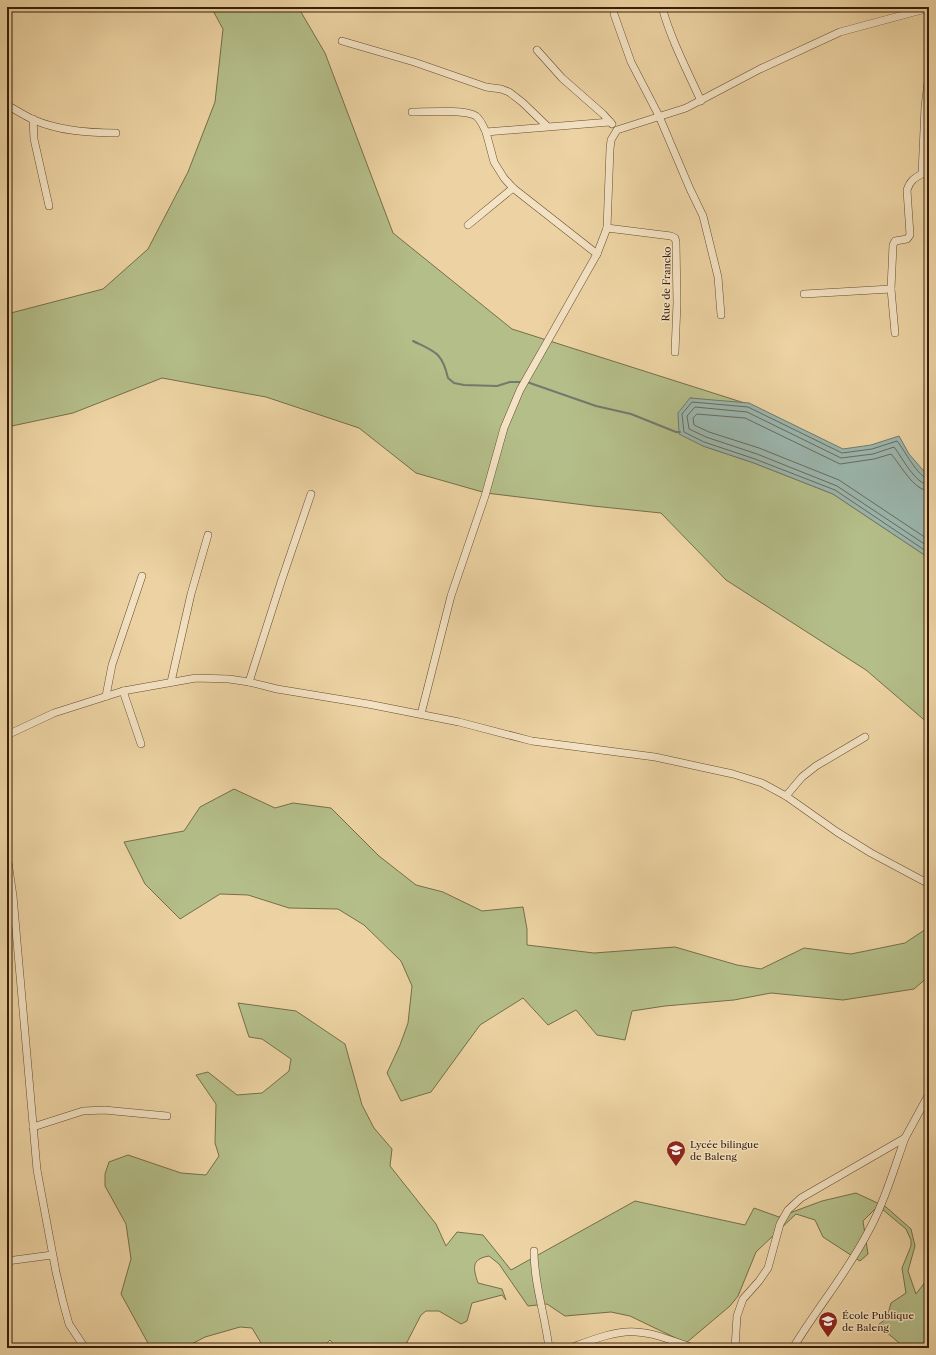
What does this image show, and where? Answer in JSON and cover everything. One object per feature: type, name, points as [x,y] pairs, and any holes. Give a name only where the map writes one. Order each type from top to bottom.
[{"type":"street","points":[[662,7],[676,46],[701,101]]},
{"type":"street","points":[[421,714],[451,596],[483,503],[504,428],[520,390],[597,254],[607,228],[610,149],[611,140],[617,130],[686,108],[760,68],[840,32],[929,8]]},
{"type":"street","points":[[614,14],[631,62],[659,116],[703,216],[718,277],[721,316]]},
{"type":"street","points":[[342,41],[407,60],[486,87],[510,92],[547,126]]},
{"type":"street","points":[[536,50],[562,78],[603,114],[617,130]]},
{"type":"street","points":[[895,333],[891,289],[893,245],[895,241],[907,239],[910,235],[907,190],[909,183],[914,178],[926,174],[925,107],[929,74]]},
{"type":"street","points":[[7,105],[33,120],[60,128],[90,133],[116,133]]},
{"type":"street","points":[[412,112],[437,111],[467,113],[474,115],[482,124],[486,132],[494,162],[504,178],[513,188],[597,254]]},
{"type":"street","points":[[33,120],[34,139],[49,206]]},
{"type":"street","points":[[486,132],[610,122]]},
{"type":"street","points":[[468,225],[513,188]]},
{"type":"street","name":"Rue de Francko","points":[[607,228],[671,236],[675,238],[677,303],[675,352]]},
{"type":"street","points":[[804,294],[891,289]]},
{"type":"street","points":[[249,682],[311,494]]},
{"type":"street","points":[[171,682],[191,594],[208,535]]},
{"type":"street","points":[[106,696],[112,665],[142,576]]},
{"type":"street","points":[[7,735],[54,714],[123,691],[196,678],[229,679],[249,682],[277,689],[421,714],[459,722],[532,741],[655,757],[733,774],[762,783],[786,796],[871,853],[929,884]]},
{"type":"street","points":[[123,691],[141,744]]},
{"type":"street","points":[[786,796],[802,777],[816,766],[865,737]]},
{"type":"street","points":[[7,855],[37,1170],[52,1255],[69,1324],[85,1348]]},
{"type":"street","points":[[794,1348],[809,1321],[832,1292],[869,1231],[891,1178],[905,1138],[929,1094]]},
{"type":"street","points":[[33,1127],[83,1111],[104,1110],[167,1116]]},
{"type":"street","points":[[735,1348],[736,1316],[743,1299],[759,1282],[768,1268],[780,1224],[788,1210],[812,1191],[905,1138]]},
{"type":"street","points":[[534,1252],[536,1284],[547,1329],[549,1348]]},
{"type":"street","points":[[7,1261],[52,1255]]},
{"type":"street","points":[[570,1348],[588,1341],[622,1332],[635,1332],[662,1337],[693,1348]]},
{"type":"green space","points":[[211,7],[298,7],[325,53],[393,233],[512,329],[754,406],[690,398],[703,446],[754,463],[833,494],[929,558],[929,724],[866,670],[726,580],[661,513],[486,493],[416,473],[359,428],[266,397],[162,378],[73,413],[7,427],[7,314],[103,289],[148,249],[188,172],[215,102],[223,29]]},
{"type":"green space","points":[[234,789],[275,808],[293,803],[331,808],[379,856],[416,885],[443,892],[482,911],[523,907],[527,929],[527,945],[594,953],[675,947],[737,965],[761,969],[804,948],[851,954],[905,943],[929,927],[929,976],[914,989],[843,1000],[771,993],[734,1000],[665,1006],[632,1011],[625,1040],[597,1035],[576,1010],[548,1025],[523,998],[480,1025],[431,1092],[401,1101],[387,1073],[408,1023],[412,986],[401,961],[364,925],[338,909],[289,908],[248,895],[220,894],[180,919],[145,884],[124,842],[184,831],[200,807]]},
{"type":"green space","points":[[238,1003],[296,1011],[345,1044],[362,1105],[374,1128],[392,1149],[390,1166],[436,1224],[446,1246],[457,1232],[483,1235],[511,1270],[635,1201],[745,1225],[754,1208],[779,1217],[822,1201],[856,1193],[886,1207],[911,1229],[915,1246],[908,1271],[916,1294],[929,1277],[929,1292],[925,1298],[929,1311],[929,1348],[905,1348],[878,1325],[887,1318],[891,1303],[906,1293],[902,1268],[911,1246],[911,1240],[906,1229],[882,1209],[876,1208],[863,1221],[868,1254],[860,1261],[823,1237],[815,1220],[796,1214],[756,1252],[738,1296],[730,1306],[686,1343],[630,1316],[611,1312],[565,1316],[547,1304],[528,1306],[499,1264],[489,1256],[483,1257],[476,1262],[475,1273],[478,1283],[502,1289],[506,1300],[502,1295],[472,1303],[467,1321],[461,1324],[439,1311],[426,1311],[421,1315],[404,1348],[337,1348],[330,1340],[322,1348],[264,1348],[252,1328],[240,1327],[205,1337],[184,1348],[155,1348],[149,1345],[121,1294],[131,1259],[126,1224],[105,1186],[105,1174],[109,1162],[128,1155],[181,1173],[206,1175],[219,1156],[215,1143],[216,1104],[196,1075],[208,1072],[237,1095],[262,1093],[289,1071],[291,1059],[262,1039],[249,1037]]},
{"type":"water","points":[[690,398],[749,403],[843,449],[871,445],[899,436],[909,454],[929,477],[929,558],[833,494],[754,463],[703,446],[679,434],[678,413]]},
{"type":"waterway","points":[[413,341],[432,351],[440,358],[446,369],[448,378],[454,383],[464,385],[497,386],[510,382],[523,382]]},
{"type":"waterway","points":[[527,382],[596,406],[631,414],[676,432],[680,432]]},
{"type":"place","name":"Lycée bilingue de Baleng","points":[[676,1167]]},
{"type":"place","name":"École Publique de Baleng","points":[[828,1338]]}]
